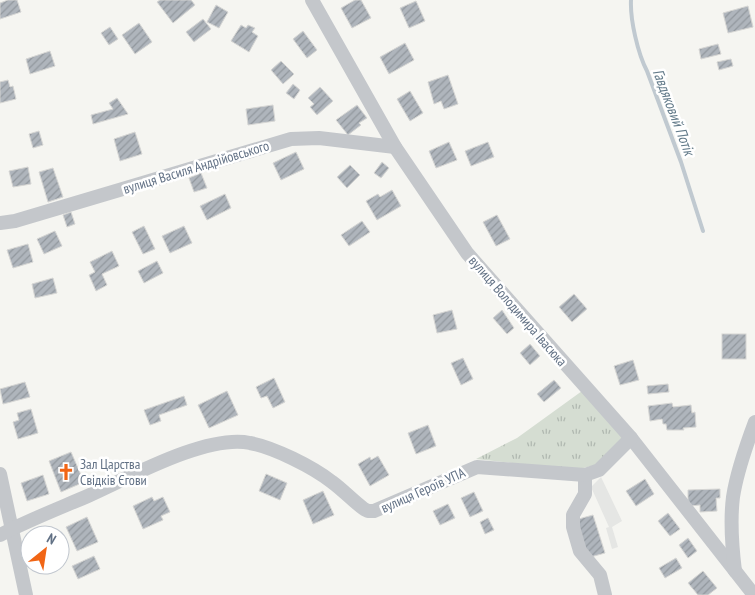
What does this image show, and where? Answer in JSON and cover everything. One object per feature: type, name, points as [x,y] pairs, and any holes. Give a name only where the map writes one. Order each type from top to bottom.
[{"type":"street","name":"вулиця Володимира Івасюка","points":[[310,1],[395,147],[470,257],[631,438],[754,595]]},
{"type":"street","name":"вулиця Василя Андрійовського","points":[[0,223],[15,221],[291,138],[319,138],[395,147]]},
{"type":"street","points":[[735,572],[733,498],[740,463],[755,422]]},
{"type":"street","points":[[605,595],[600,575],[580,551],[573,527],[573,515],[585,494],[585,475],[599,470],[631,438]]},
{"type":"street","name":"вулиця Героїв УПА","points":[[6,532],[177,456],[209,445],[231,442],[250,442],[269,448],[318,472],[368,511],[374,511],[477,467],[585,475]]},
{"type":"street","points":[[0,474],[6,532],[26,595]]},
{"type":"shaded area","points":[[601,477],[622,521],[612,527],[618,547],[612,549],[606,528],[609,527],[591,487]]},
{"type":"green space","points":[[582,391],[623,437],[595,465],[576,470],[476,459],[517,438]]},
{"type":"building","points":[[8,0],[17,0],[21,12],[0,19],[0,3]]},
{"type":"building","points":[[160,0],[191,0],[195,5],[173,23],[157,2]]},
{"type":"building","points":[[355,0],[361,0],[371,18],[352,28],[341,8]]},
{"type":"building","points":[[416,1],[425,21],[409,28],[400,8]]},
{"type":"building","points":[[216,5],[228,12],[219,28],[207,22]]},
{"type":"building","points":[[748,6],[753,27],[728,33],[723,13]]},
{"type":"building","points":[[203,19],[211,29],[194,42],[186,32]]},
{"type":"building","points":[[139,23],[152,42],[135,54],[122,35]]},
{"type":"building","points":[[241,25],[246,28],[248,25],[255,28],[252,32],[258,36],[249,52],[231,41]]},
{"type":"building","points":[[110,27],[118,39],[109,45],[101,33]]},
{"type":"building","points":[[303,31],[317,50],[307,58],[293,39]]},
{"type":"building","points":[[405,43],[414,60],[389,74],[380,57]]},
{"type":"building","points":[[718,44],[721,54],[701,59],[699,49]]},
{"type":"building","points":[[50,51],[55,66],[30,74],[26,59]]},
{"type":"building","points":[[731,59],[733,66],[719,70],[717,62]]},
{"type":"building","points":[[281,61],[294,74],[283,84],[271,70]]},
{"type":"building","points":[[448,75],[458,104],[444,109],[441,101],[434,104],[428,82]]},
{"type":"building","points":[[8,80],[10,87],[13,86],[16,99],[0,103],[0,82]]},
{"type":"building","points":[[293,84],[300,90],[294,99],[286,93]]},
{"type":"building","points":[[320,87],[333,101],[317,115],[310,107],[314,104],[308,98]]},
{"type":"building","points":[[410,91],[423,113],[410,121],[397,99]]},
{"type":"building","points":[[117,98],[128,114],[93,124],[91,115],[113,109],[109,103]]},
{"type":"building","points":[[273,105],[275,121],[248,125],[246,109]]},
{"type":"building","points":[[357,105],[367,118],[359,123],[361,125],[348,135],[336,120]]},
{"type":"building","points":[[39,131],[43,145],[33,148],[29,134]]},
{"type":"building","points":[[135,132],[142,154],[120,161],[114,139]]},
{"type":"building","points":[[449,142],[457,160],[436,168],[429,151]]},
{"type":"building","points":[[488,142],[494,157],[471,166],[465,151]]},
{"type":"building","points":[[296,152],[304,169],[281,180],[273,163]]},
{"type":"building","points":[[382,162],[389,168],[381,178],[374,173]]},
{"type":"building","points":[[350,165],[360,175],[347,188],[337,177]]},
{"type":"building","points":[[28,167],[31,184],[13,187],[9,171]]},
{"type":"building","points":[[53,168],[63,197],[48,202],[39,172]]},
{"type":"building","points":[[201,173],[207,188],[194,192],[189,178]]},
{"type":"building","points":[[392,190],[401,206],[377,220],[366,201],[378,194],[380,197]]},
{"type":"building","points":[[225,194],[231,208],[207,220],[200,206]]},
{"type":"building","points":[[71,212],[75,224],[67,227],[63,215]]},
{"type":"building","points":[[497,215],[510,239],[496,246],[483,222]]},
{"type":"building","points":[[362,221],[370,232],[349,246],[341,235]]},
{"type":"building","points":[[144,226],[155,249],[143,254],[132,232]]},
{"type":"building","points":[[184,226],[192,243],[170,253],[162,236]]},
{"type":"building","points":[[55,231],[62,246],[44,254],[37,239]]},
{"type":"building","points":[[28,244],[33,262],[13,268],[7,250]]},
{"type":"building","points":[[112,251],[119,266],[102,274],[107,285],[96,291],[89,275],[95,272],[90,262]]},
{"type":"building","points":[[157,261],[163,273],[144,283],[138,271]]},
{"type":"building","points":[[53,278],[57,293],[35,298],[32,284]]},
{"type":"building","points":[[574,294],[587,309],[572,322],[559,307]]},
{"type":"building","points":[[452,310],[457,329],[437,333],[433,315]]},
{"type":"building","points":[[502,310],[514,328],[507,334],[493,318]]},
{"type":"building","points":[[722,334],[746,334],[746,359],[722,359]]},
{"type":"building","points":[[530,344],[540,356],[530,365],[520,353]]},
{"type":"building","points":[[463,358],[473,379],[461,385],[451,363]]},
{"type":"building","points":[[633,360],[639,380],[620,385],[614,366]]},
{"type":"building","points":[[274,378],[285,402],[273,408],[267,396],[261,398],[256,387]]},
{"type":"building","points":[[554,380],[561,388],[544,402],[537,394]]},
{"type":"building","points":[[25,382],[30,397],[3,404],[0,389]]},
{"type":"building","points":[[668,384],[669,392],[648,394],[647,386]]},
{"type":"building","points":[[227,391],[238,415],[209,428],[198,405]]},
{"type":"building","points":[[184,396],[187,405],[159,415],[161,421],[150,425],[144,410]]},
{"type":"building","points":[[672,403],[673,407],[691,405],[692,413],[695,412],[696,427],[683,428],[684,430],[667,430],[666,424],[663,424],[662,419],[650,421],[648,406]]},
{"type":"building","points":[[31,409],[38,433],[18,439],[13,422],[19,420],[17,413]]},
{"type":"building","points":[[428,425],[436,446],[416,454],[408,433]]},
{"type":"building","name":"Зал Царства Свідків Єгови","points":[[71,452],[84,482],[61,492],[49,461]]},
{"type":"building","points":[[378,456],[389,475],[370,486],[358,464],[370,457],[371,460]]},
{"type":"building","points":[[266,474],[287,483],[280,500],[259,491]]},
{"type":"building","points":[[43,475],[49,494],[27,501],[21,483]]},
{"type":"building","points":[[645,479],[654,494],[636,506],[626,491]]},
{"type":"building","points":[[720,489],[720,498],[716,498],[717,511],[700,512],[700,505],[688,506],[688,490]]},
{"type":"building","points":[[323,491],[334,515],[313,524],[303,500]]},
{"type":"building","points":[[474,492],[483,511],[470,517],[461,498]]},
{"type":"building","points":[[152,497],[154,501],[163,497],[170,512],[161,516],[163,520],[143,529],[133,506]]},
{"type":"building","points":[[448,504],[455,518],[440,525],[433,511]]},
{"type":"building","points":[[668,513],[680,529],[670,536],[658,521]]},
{"type":"building","points":[[593,515],[605,553],[587,558],[575,520]]},
{"type":"building","points":[[87,517],[98,542],[77,551],[70,536],[70,525]]},
{"type":"building","points":[[488,518],[494,530],[485,534],[480,522]]},
{"type":"building","points":[[688,538],[697,551],[688,558],[679,545]]},
{"type":"building","points":[[94,556],[100,569],[78,579],[72,566]]},
{"type":"building","points":[[676,558],[682,568],[665,578],[659,568]]},
{"type":"building","points":[[703,571],[717,588],[708,595],[698,595],[688,583]]},
{"type":"waterway","name":"Гавдяковий Потік","points":[[631,0],[635,37],[681,162],[703,231]]},
{"type":"place","name":"Зал Царства Свідків Єгови","points":[[66,472]]}]
